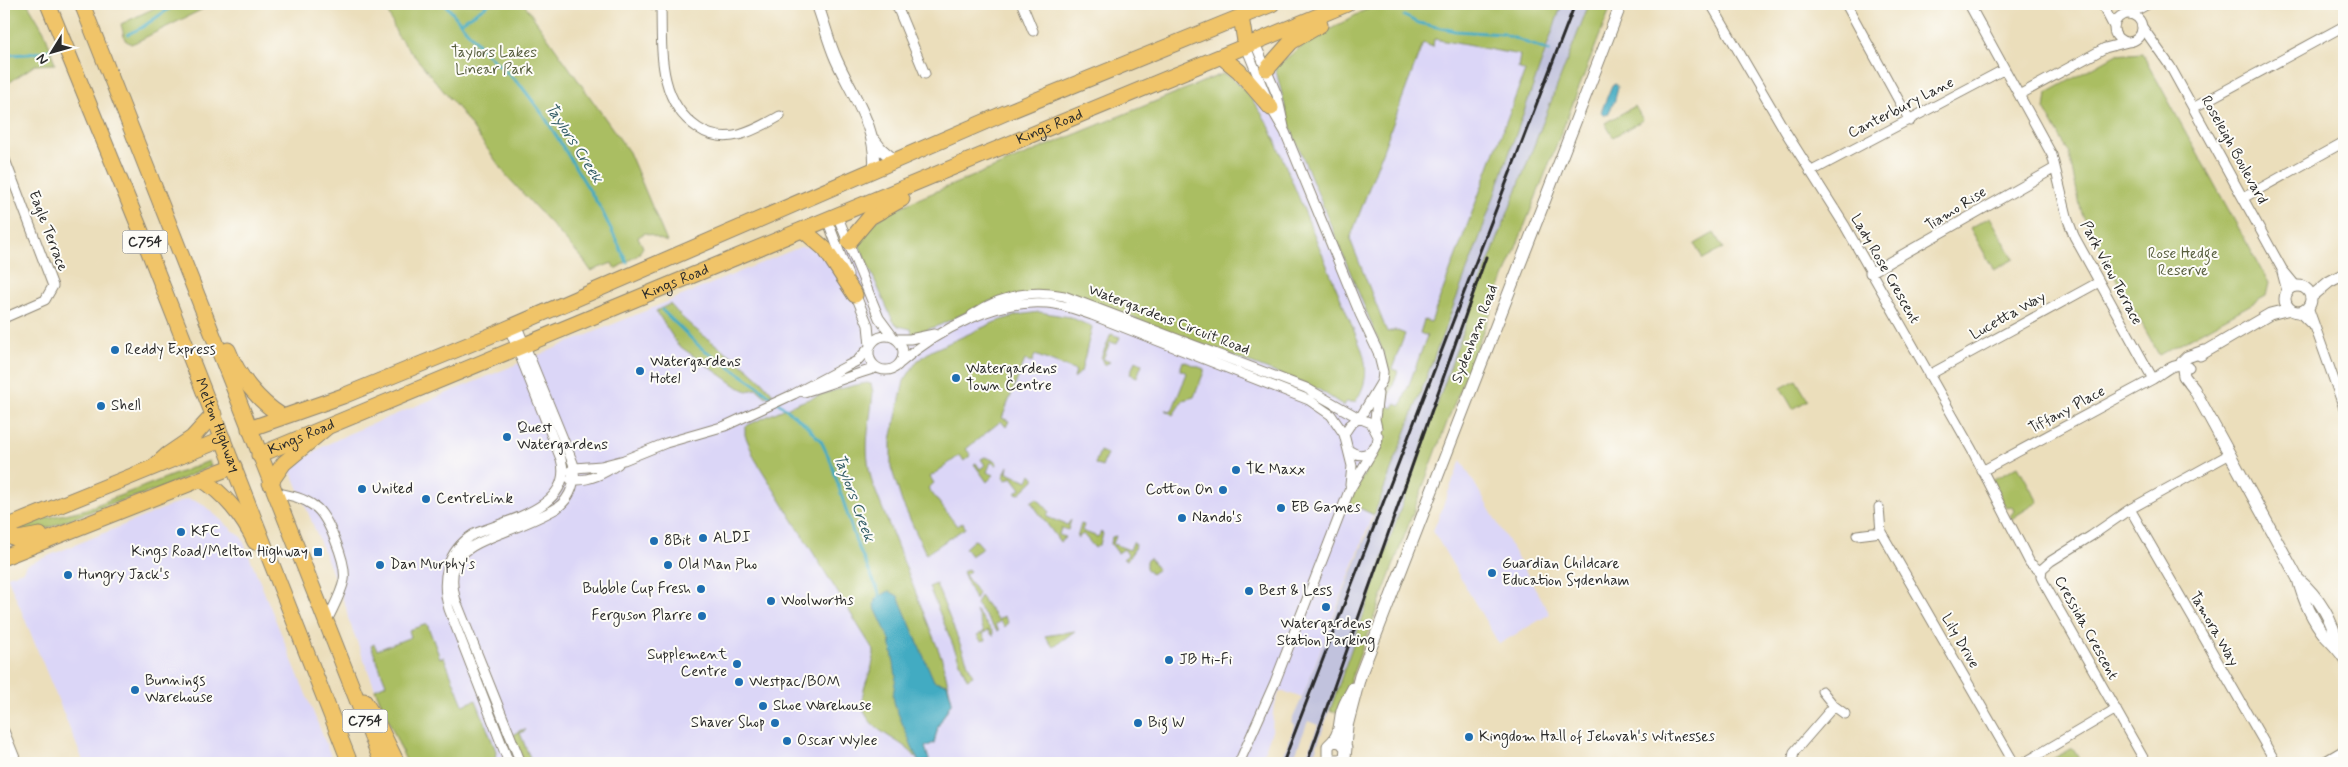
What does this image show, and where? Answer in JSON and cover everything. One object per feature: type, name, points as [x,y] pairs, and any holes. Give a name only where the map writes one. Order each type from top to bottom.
[{"type":"main road","name":"Melton Highway","points":[[48,4],[214,414],[350,763]]},
{"type":"main road","name":"Melton Highway","points":[[82,4],[158,202],[382,763]]},
{"type":"main road","name":"Kings Road","points":[[4,527],[282,416],[343,396],[512,326],[895,161],[1272,4]]},
{"type":"main road","name":"Kings Road","points":[[7,553],[234,466],[1347,4]]},
{"type":"main road","points":[[1267,69],[1292,42],[1353,4]]},
{"type":"main road","points":[[1241,17],[1251,45]]},
{"type":"main road","points":[[1222,57],[1239,71],[1271,108]]},
{"type":"main road","points":[[849,242],[870,217],[938,175]]},
{"type":"main road","points":[[825,192],[832,217]]},
{"type":"main road","points":[[158,202],[196,271],[238,372],[269,407],[282,416]]},
{"type":"main road","points":[[803,230],[825,249],[856,295]]},
{"type":"main road","points":[[156,465],[192,438],[214,414]]},
{"type":"main road","points":[[272,487],[284,463],[326,428]]},
{"type":"main road","points":[[201,479],[217,491],[243,520],[280,581]]},
{"type":"main road","points":[[4,527],[12,538],[24,539],[99,511],[117,512]]},
{"type":"main road","points":[[348,680],[376,720],[397,763]]},
{"type":"street","points":[[674,4],[657,4],[662,61],[666,82],[675,106],[688,121],[710,134],[726,137],[738,136],[754,131],[780,116]]},
{"type":"street","points":[[830,4],[818,4],[836,58],[852,88],[873,138],[881,149],[895,161]]},
{"type":"street","points":[[896,4],[925,74]]},
{"type":"street","points":[[1022,4],[1033,31]]},
{"type":"street","name":"Sydenham Road","points":[[1345,746],[1347,726],[1360,676],[1621,4]]},
{"type":"street","name":"Lady Rose Crescent","points":[[1711,4],[1810,172],[1837,213],[1930,375],[2030,563],[2042,570]]},
{"type":"street","points":[[1846,4],[1910,121]]},
{"type":"street","name":"Park View Terrace","points":[[1969,4],[2052,155],[2068,220],[2074,236],[2153,379]]},
{"type":"street","points":[[2105,48],[2112,40],[2116,20],[2148,4]]},
{"type":"street","points":[[2103,6],[2120,39],[2130,42],[2140,36],[2148,4]]},
{"type":"street","points":[[2103,6],[2137,16],[2142,25]]},
{"type":"street","name":"Roseleigh Boulevard","points":[[2142,25],[2170,66],[2315,330],[2344,406]]},
{"type":"street","points":[[2193,108],[2344,26]]},
{"type":"street","points":[[2019,95],[2105,48],[2130,42],[2139,42],[2157,48]]},
{"type":"street","points":[[1251,45],[1267,69],[1282,109],[1285,132]]},
{"type":"street","points":[[1239,763],[1253,734],[1350,491],[1378,440],[1375,419],[1383,372],[1378,352],[1360,314],[1285,132],[1271,108],[1251,45]]},
{"type":"street","name":"Canterbury Lane","points":[[1810,172],[1889,129],[1910,121],[2005,69]]},
{"type":"street","points":[[873,138],[876,157],[874,171]]},
{"type":"street","points":[[2243,198],[2344,142]]},
{"type":"street","name":"Eagle Terrace","points":[[4,157],[53,286],[45,300],[4,318]]},
{"type":"street","name":"Tiamo Rise","points":[[1870,273],[2055,168]]},
{"type":"street","points":[[794,394],[823,387],[856,373],[876,368],[888,370],[900,363],[903,353],[879,318],[849,242],[832,217]]},
{"type":"street","points":[[832,217],[856,295],[868,325],[869,359],[876,368]]},
{"type":"street","points":[[2341,654],[2325,636],[2302,597],[2298,579],[2194,389],[2184,367],[2204,351],[2344,274]]},
{"type":"street","name":"Lucetta Way","points":[[1930,375],[2099,282]]},
{"type":"street","name":"Watergardens Circuit Road","points":[[965,321],[984,307],[1004,298],[1036,293],[1064,296],[1306,388],[1322,396],[1346,413],[1359,418]]},
{"type":"street","name":"Watergardens Circuit Road","points":[[900,363],[939,333],[965,321],[998,309],[1023,304],[1047,303],[1068,307],[1309,400],[1331,415],[1344,434]]},
{"type":"street","points":[[512,326],[574,468],[574,480],[570,492],[560,506],[544,515],[473,544],[461,556],[453,573],[456,601],[521,763]]},
{"type":"street","name":"Watergardens Circuit Road","points":[[894,338],[910,339],[939,333]]},
{"type":"street","points":[[563,477],[574,468],[601,466],[624,460],[666,443],[716,430],[794,394],[857,360],[877,338],[894,338]]},
{"type":"street","points":[[509,763],[449,609],[444,590],[446,572],[451,558],[464,541],[474,534],[547,503],[558,490],[563,477],[561,459],[521,348]]},
{"type":"street","name":"Tiffany Place","points":[[1982,471],[2165,372],[2184,367]]},
{"type":"street","points":[[1350,491],[1352,472],[1350,451],[1344,434],[1350,425],[1359,418],[1380,386]]},
{"type":"street","points":[[1359,418],[1371,423],[1377,431]]},
{"type":"street","points":[[1350,451],[1359,455],[1365,455],[1374,449]]},
{"type":"street","name":"Cressida Crescent","points":[[2146,763],[2045,585],[2042,570],[2130,509],[2229,452]]},
{"type":"street","points":[[563,477],[574,480],[605,473],[624,460]]},
{"type":"street","points":[[272,487],[300,498],[316,507],[324,516],[335,541],[343,565],[344,578],[326,623]]},
{"type":"street","name":"Lily Drive","points":[[1879,506],[1882,532],[2014,763]]},
{"type":"street","name":"Tamora Way","points":[[2130,509],[2276,763]]},
{"type":"street","points":[[1857,535],[1882,532]]},
{"type":"street","name":"Sydenham Road","points":[[1333,741],[1340,730],[1341,713],[1345,703],[1360,676]]},
{"type":"street","points":[[1822,691],[1834,706],[1845,714]]},
{"type":"street","points":[[1792,763],[1794,752],[1834,706]]},
{"type":"street","points":[[2024,763],[2116,709]]},
{"type":"street","points":[[4,731],[17,763]]},
{"type":"street","points":[[1244,763],[1253,734]]},
{"type":"street","points":[[1333,741],[1342,742],[1345,746],[1346,754],[1339,762],[1327,759],[1328,746],[1333,741]]},
{"type":"street","points":[[2322,763],[2344,750]]},
{"type":"shaded area","name":"Watergardens Town Centre","points":[[1376,4],[1562,4],[1479,239],[1302,698],[1286,692],[1279,692],[1273,711],[1272,731],[1260,763],[407,763],[375,689],[348,618],[346,607],[291,470],[320,448],[348,434],[800,247],[809,247],[820,254],[860,238],[910,204],[930,194],[1218,75],[1227,74],[1235,80],[1279,59],[1283,61],[1309,41]]},
{"type":"shaded area","points":[[1562,4],[1589,4],[1472,305],[1311,763],[1304,763],[1318,725],[1308,721],[1292,763],[1280,763],[1295,725],[1291,722],[1369,529],[1479,239]]},
{"type":"shaded area","name":"Guardian Childcare Education Sydenham","points":[[1461,460],[1550,614],[1499,644],[1433,531]]},
{"type":"shaded area","points":[[187,499],[200,502],[242,538],[334,763],[84,763],[7,576],[23,571],[26,565]]},
{"type":"green space","points":[[4,4],[28,4],[45,33],[55,64],[35,65],[4,86]]},
{"type":"green space","points":[[163,4],[213,4],[136,42],[131,44],[125,40],[121,24]]},
{"type":"green space","name":"Taylors Lakes Linear Park","points":[[385,4],[524,4],[629,152],[667,242],[645,233],[638,237],[643,247],[638,255],[615,269],[612,263],[591,271],[582,258],[506,175],[461,112],[397,35]]},
{"type":"green space","points":[[1376,4],[1562,4],[1479,239],[1374,515],[1349,503],[1368,466],[1380,451],[1383,440],[1380,412],[1388,389],[1389,370],[1290,126],[1275,67],[1309,41]],"holes":[[[1434,39],[1520,55],[1518,68],[1525,71],[1431,322],[1424,320],[1420,333],[1427,336],[1401,406],[1395,404],[1393,408],[1386,405],[1398,371],[1392,369],[1405,334],[1395,330],[1387,332],[1350,239],[1423,43],[1433,47]]]},
{"type":"green space","points":[[1589,4],[1612,4],[1446,425],[1338,713],[1330,710],[1472,305]]},
{"type":"green space","name":"Rose Hedge Reserve","points":[[2142,53],[2269,283],[2266,296],[2159,355],[2082,214],[2068,151],[2045,110],[2047,93],[2115,55]]},
{"type":"green space","points":[[1222,74],[1228,76],[1242,88],[1256,105],[1270,128],[1362,350],[1366,370],[1362,389],[1355,402],[1346,402],[1344,406],[1318,389],[1068,293],[990,301],[940,325],[912,335],[911,329],[898,326],[893,321],[859,245],[868,228],[877,221],[899,208],[922,198]]},
{"type":"green space","points":[[1635,106],[1643,120],[1613,137],[1605,123]]},
{"type":"green space","points":[[1990,217],[2014,259],[1994,270],[1970,228]]},
{"type":"green space","points":[[1714,233],[1723,248],[1703,259],[1695,244]]},
{"type":"green space","points":[[670,304],[694,328],[749,369],[773,394],[766,397],[757,389],[747,391],[738,387],[678,345],[656,311]]},
{"type":"green space","points":[[1039,312],[1070,317],[1092,327],[1081,372],[1074,378],[1076,371],[1035,355],[1032,362],[1025,360],[1002,418],[1009,421],[1006,427],[1001,421],[966,449],[971,455],[964,461],[960,455],[930,477],[934,483],[928,488],[957,526],[963,522],[965,528],[926,554],[902,502],[891,467],[891,440],[904,381],[917,361],[931,351],[995,322],[1018,315]]},
{"type":"green space","points":[[1111,334],[1120,337],[1117,344],[1110,342],[1103,359],[1110,362],[1104,365],[1101,358]]},
{"type":"green space","points":[[1135,361],[1142,364],[1137,377],[1130,374]]},
{"type":"green space","points":[[1183,361],[1204,369],[1204,372],[1194,397],[1183,400],[1173,415],[1165,410],[1172,411],[1187,373],[1180,370]]},
{"type":"green space","points":[[1796,380],[1808,400],[1793,409],[1781,388]]},
{"type":"green space","points":[[867,383],[871,384],[873,392],[867,446],[872,482],[942,659],[952,701],[938,726],[934,743],[925,747],[929,760],[919,763],[914,755],[880,731],[867,716],[862,700],[874,658],[874,651],[755,459],[745,435],[745,428],[748,425],[777,412],[836,390]]},
{"type":"green space","points":[[1100,451],[1107,454],[1102,467],[1095,464]]},
{"type":"green space","points":[[985,457],[996,461],[997,465],[991,462],[987,472],[994,475],[987,482],[974,464],[976,463],[980,469],[985,465],[981,459]]},
{"type":"green space","points":[[209,461],[211,466],[157,490],[110,504],[35,533],[14,531],[42,519],[83,510]]},
{"type":"green space","points":[[1008,466],[1007,473],[1028,481],[1031,474],[1034,477],[1034,480],[1019,494],[1015,493],[1021,489],[1012,477],[1006,480],[1003,477]]},
{"type":"green space","points":[[2018,466],[2038,502],[2017,515],[2013,520],[2010,516],[2014,511],[2012,507],[2006,508],[1992,480]]},
{"type":"green space","points":[[1037,498],[1049,511],[1047,517],[1067,525],[1071,520],[1068,530],[1061,528],[1059,535],[1066,537],[1060,542],[1031,502]]},
{"type":"green space","points":[[1081,524],[1084,525],[1082,531],[1098,537],[1101,532],[1103,534],[1100,544],[1095,548],[1083,534],[1077,538]]},
{"type":"green space","points":[[1116,536],[1113,544],[1130,550],[1133,542],[1135,544],[1134,550],[1127,560],[1123,559],[1128,555],[1124,549],[1118,553],[1111,544],[1112,537]]},
{"type":"green space","points":[[974,540],[983,548],[971,556],[965,548]]},
{"type":"green space","points":[[1150,558],[1158,569],[1151,574],[1146,568],[1146,561]]},
{"type":"green space","points":[[967,569],[970,571],[965,575],[978,593],[975,600],[963,572]]},
{"type":"green space","points":[[936,584],[973,676],[967,679],[929,587]]},
{"type":"green space","points":[[980,596],[998,620],[1004,616],[1008,622],[1005,627],[1000,621],[995,625],[999,631],[996,630],[976,604]]},
{"type":"green space","points":[[976,611],[993,632],[993,636],[988,630],[983,634],[986,640],[981,641],[977,635],[984,632]]},
{"type":"green space","points":[[427,624],[440,658],[444,657],[463,705],[476,700],[496,751],[495,763],[407,763],[375,689],[386,684],[371,646],[374,644],[377,650],[411,637],[409,630]]},
{"type":"green space","points":[[1075,631],[1053,647],[1045,636]]},
{"type":"green space","points":[[521,730],[526,730],[520,733],[532,763],[523,763],[512,736]]},
{"type":"green space","points":[[2073,748],[2082,763],[2045,763]]},
{"type":"water","points":[[1616,84],[1618,87],[1615,100],[1608,114],[1604,115],[1601,112],[1612,85]]},
{"type":"water","points":[[889,591],[898,596],[934,681],[947,684],[952,701],[938,726],[934,743],[925,747],[929,760],[919,763],[895,706],[893,696],[896,676],[890,640],[874,606],[875,599]]},
{"type":"waterway","points":[[128,34],[141,28],[176,4]]},
{"type":"waterway","name":"Taylors Creek","points":[[445,4],[483,50],[522,87],[544,116],[601,209],[627,262]]},
{"type":"waterway","points":[[460,23],[489,4]]},
{"type":"waterway","points":[[1404,16],[1419,23],[1455,31],[1503,34],[1549,51]]},
{"type":"waterway","points":[[4,55],[29,54],[51,50]]},
{"type":"waterway","name":"Taylors Creek","points":[[662,310],[700,347],[755,384],[805,424],[821,441],[831,462],[856,542],[881,597]]},
{"type":"railway","points":[[1283,763],[1575,4]]},
{"type":"railway","points":[[1307,763],[1486,257]]},
{"type":"place","name":"Reddy Express","points":[[115,350]]},
{"type":"place","name":"Watergardens Hotel","points":[[640,371]]},
{"type":"place","name":"Watergardens Town Centre","points":[[956,378]]},
{"type":"place","name":"Shell","points":[[101,406]]},
{"type":"place","name":"Quest Watergardens","points":[[507,437]]},
{"type":"place","name":"TK Maxx","points":[[1236,470]]},
{"type":"place","name":"United","points":[[362,489]]},
{"type":"place","name":"Cotton On","points":[[1223,490]]},
{"type":"place","name":"CentreLink","points":[[426,499]]},
{"type":"place","name":"EB Games","points":[[1281,508]]},
{"type":"place","name":"Nando's","points":[[1182,518]]},
{"type":"place","name":"KFC","points":[[181,532]]},
{"type":"place","name":"ALDI","points":[[703,538]]},
{"type":"place","name":"8Bit","points":[[654,541]]},
{"type":"place","name":"Kings Road/Melton Highway","points":[[318,552]]},
{"type":"place","name":"Dan Murphy's","points":[[380,565]]},
{"type":"place","name":"Old Man Pho","points":[[668,565]]},
{"type":"place","name":"Guardian Childcare Education Sydenham","points":[[1492,573]]},
{"type":"place","name":"Hungry Jack's","points":[[68,575]]},
{"type":"place","name":"Bubble Cup Fresh","points":[[701,589]]},
{"type":"place","name":"Best & Less","points":[[1249,591]]},
{"type":"place","name":"Woolworths","points":[[771,601]]},
{"type":"place","name":"Watergardens Station Parking","points":[[1326,607]]},
{"type":"place","name":"Ferguson Plarre","points":[[702,616]]},
{"type":"place","name":"JB Hi-Fi","points":[[1169,660]]},
{"type":"place","name":"Supplement Centre","points":[[737,664]]},
{"type":"place","name":"Westpac/BOM","points":[[739,682]]},
{"type":"place","name":"Bunnings Warehouse","points":[[135,690]]},
{"type":"place","name":"Shoe Warehouse","points":[[763,706]]},
{"type":"place","name":"Shaver Shop","points":[[775,723]]},
{"type":"place","name":"Big W","points":[[1138,723]]},
{"type":"place","name":"Kingdom Hall of Jehovah's Witnesses","points":[[1469,737]]},
{"type":"place","name":"Oscar Wylee","points":[[787,741]]}]
